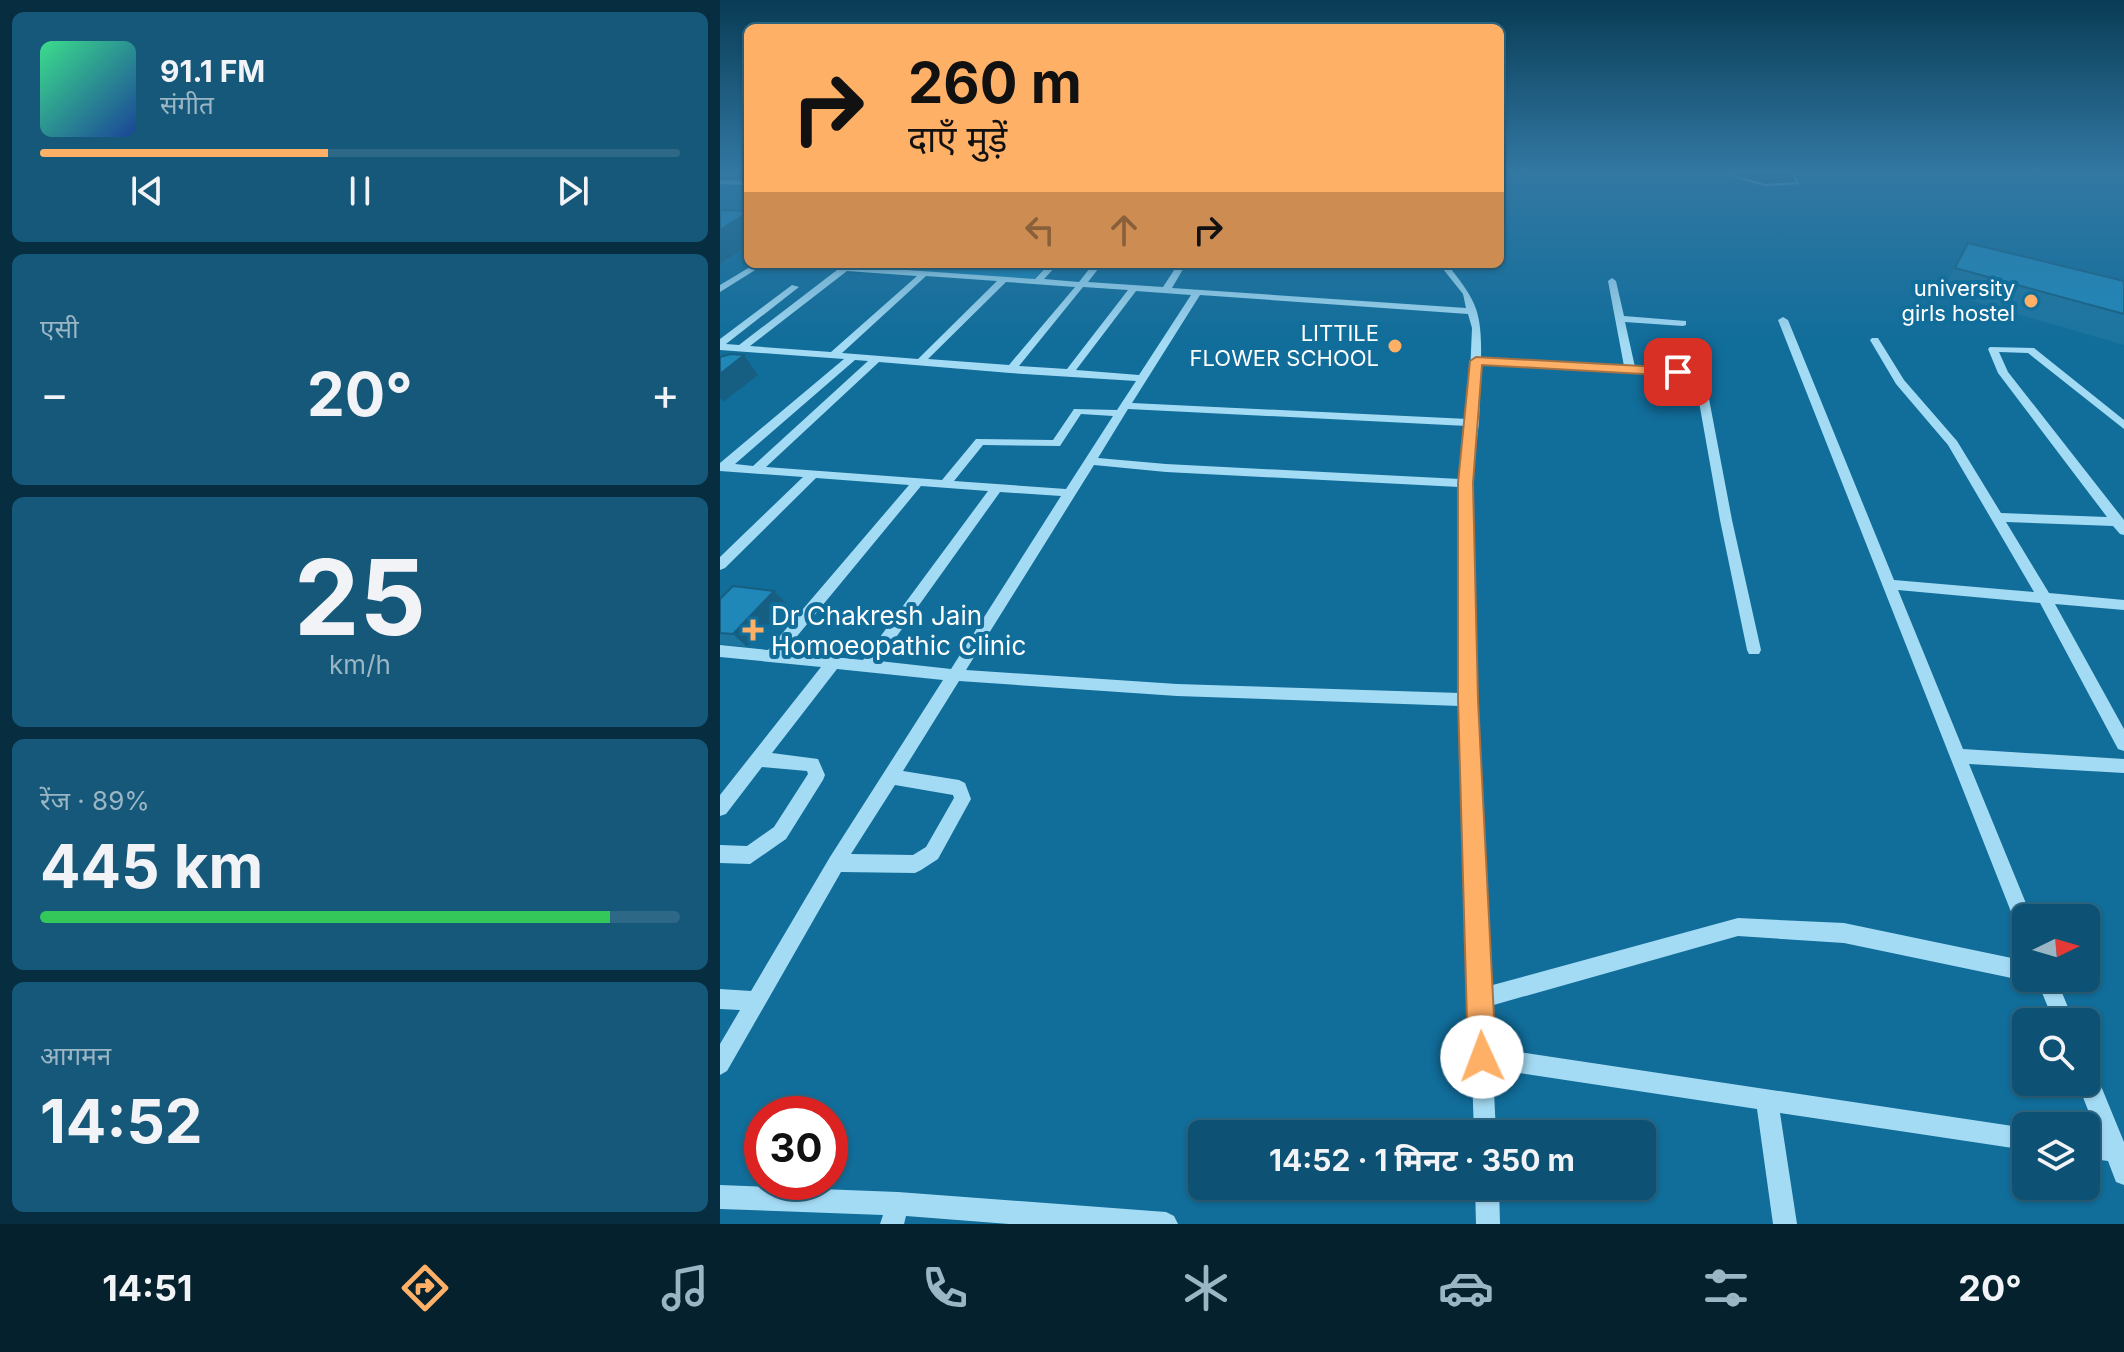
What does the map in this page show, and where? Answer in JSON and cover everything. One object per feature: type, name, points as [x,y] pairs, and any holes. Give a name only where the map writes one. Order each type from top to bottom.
[{"type":"street","points":[[720,289],[754,268]]},
{"type":"street","points":[[832,268],[1472,311]]},
{"type":"street","points":[[899,271],[903,268]]},
{"type":"street","points":[[1037,281],[1050,268]]},
{"type":"street","points":[[1010,370],[1095,268]]},
{"type":"street","points":[[1166,290],[1180,268]]},
{"type":"street","points":[[1446,268],[1467,294],[1477,328],[1473,423],[1465,483],[1468,700],[1484,1120]]},
{"type":"street","points":[[742,348],[844,269]]},
{"type":"street","points":[[834,355],[924,274]]},
{"type":"street","points":[[922,360],[1004,279]]},
{"type":"street","points":[[1612,281],[1630,369]]},
{"type":"street","points":[[720,346],[795,287]]},
{"type":"street","points":[[1069,373],[1134,288]]},
{"type":"street","points":[[720,1064],[836,863],[1197,292]]},
{"type":"street","points":[[1620,319],[1683,323]]},
{"type":"street","points":[[1783,320],[2017,904]]},
{"type":"street","points":[[1875,340],[1900,382],[1953,443],[2045,599],[2124,744]]},
{"type":"street","points":[[720,346],[1143,378]]},
{"type":"street","points":[[2121,525],[2003,373],[1993,349],[2031,350],[2124,426]]},
{"type":"street","points":[[722,467],[852,357]]},
{"type":"street","points":[[755,470],[877,358]]},
{"type":"street","points":[[1476,361],[1678,372],[1701,383],[1754,650]]},
{"type":"street","points":[[945,484],[980,441],[1056,444],[1078,411],[1473,423]]},
{"type":"street","points":[[1090,461],[1166,468],[1465,483]]},
{"type":"street","points":[[722,467],[1070,493]]},
{"type":"street","points":[[720,565],[813,474]]},
{"type":"street","points":[[772,656],[918,482]]},
{"type":"street","points":[[867,666],[996,488]]},
{"type":"street","points":[[1995,517],[2121,525]]},
{"type":"street","points":[[1888,584],[2124,605]]},
{"type":"street","points":[[721,652],[954,675],[1177,690],[1468,700]]},
{"type":"street","points":[[720,808],[833,663]]},
{"type":"street","points":[[1957,756],[2124,766]]},
{"type":"street","points":[[720,854],[750,855],[780,833],[817,775],[812,764],[758,759]]},
{"type":"street","points":[[836,863],[915,864],[932,853],[963,799],[959,788],[891,777]]},
{"type":"street","points":[[1479,999],[1738,927],[1844,933],[2012,968]]},
{"type":"street","points":[[720,999],[755,1001]]},
{"type":"street","points":[[1482,1057],[2012,1137]]},
{"type":"street","points":[[2095,1096],[2120,1152],[2124,1174]]},
{"type":"street","points":[[1767,1102],[1785,1224]]},
{"type":"street","points":[[2100,1149],[2120,1152]]},
{"type":"street","points":[[720,1197],[895,1214],[1166,1224]]},
{"type":"street","points":[[1487,1200],[1488,1224]]},
{"type":"shaded area","points":[[917,268],[1044,268],[1034,279],[914,271]]},
{"type":"building","points":[[1968,243],[2124,281],[2124,314],[1955,268]]},
{"type":"building","points":[[744,355],[720,374],[720,357]]},
{"type":"building","points":[[733,586],[774,591],[733,634],[720,633],[720,599]]},
{"type":"place","name":"university girls hostel","points":[[2031,301]]},
{"type":"place","name":"LITTILE FLOWER SCHOOL","points":[[1395,346]]},
{"type":"place","name":"Dr Chakresh Jain Homoeopathic Clinic","points":[[753,630]]},
{"type":"route","points":[[1482,1057],[1468,700],[1465,483],[1473,423],[1476,361],[1678,372]]}]
